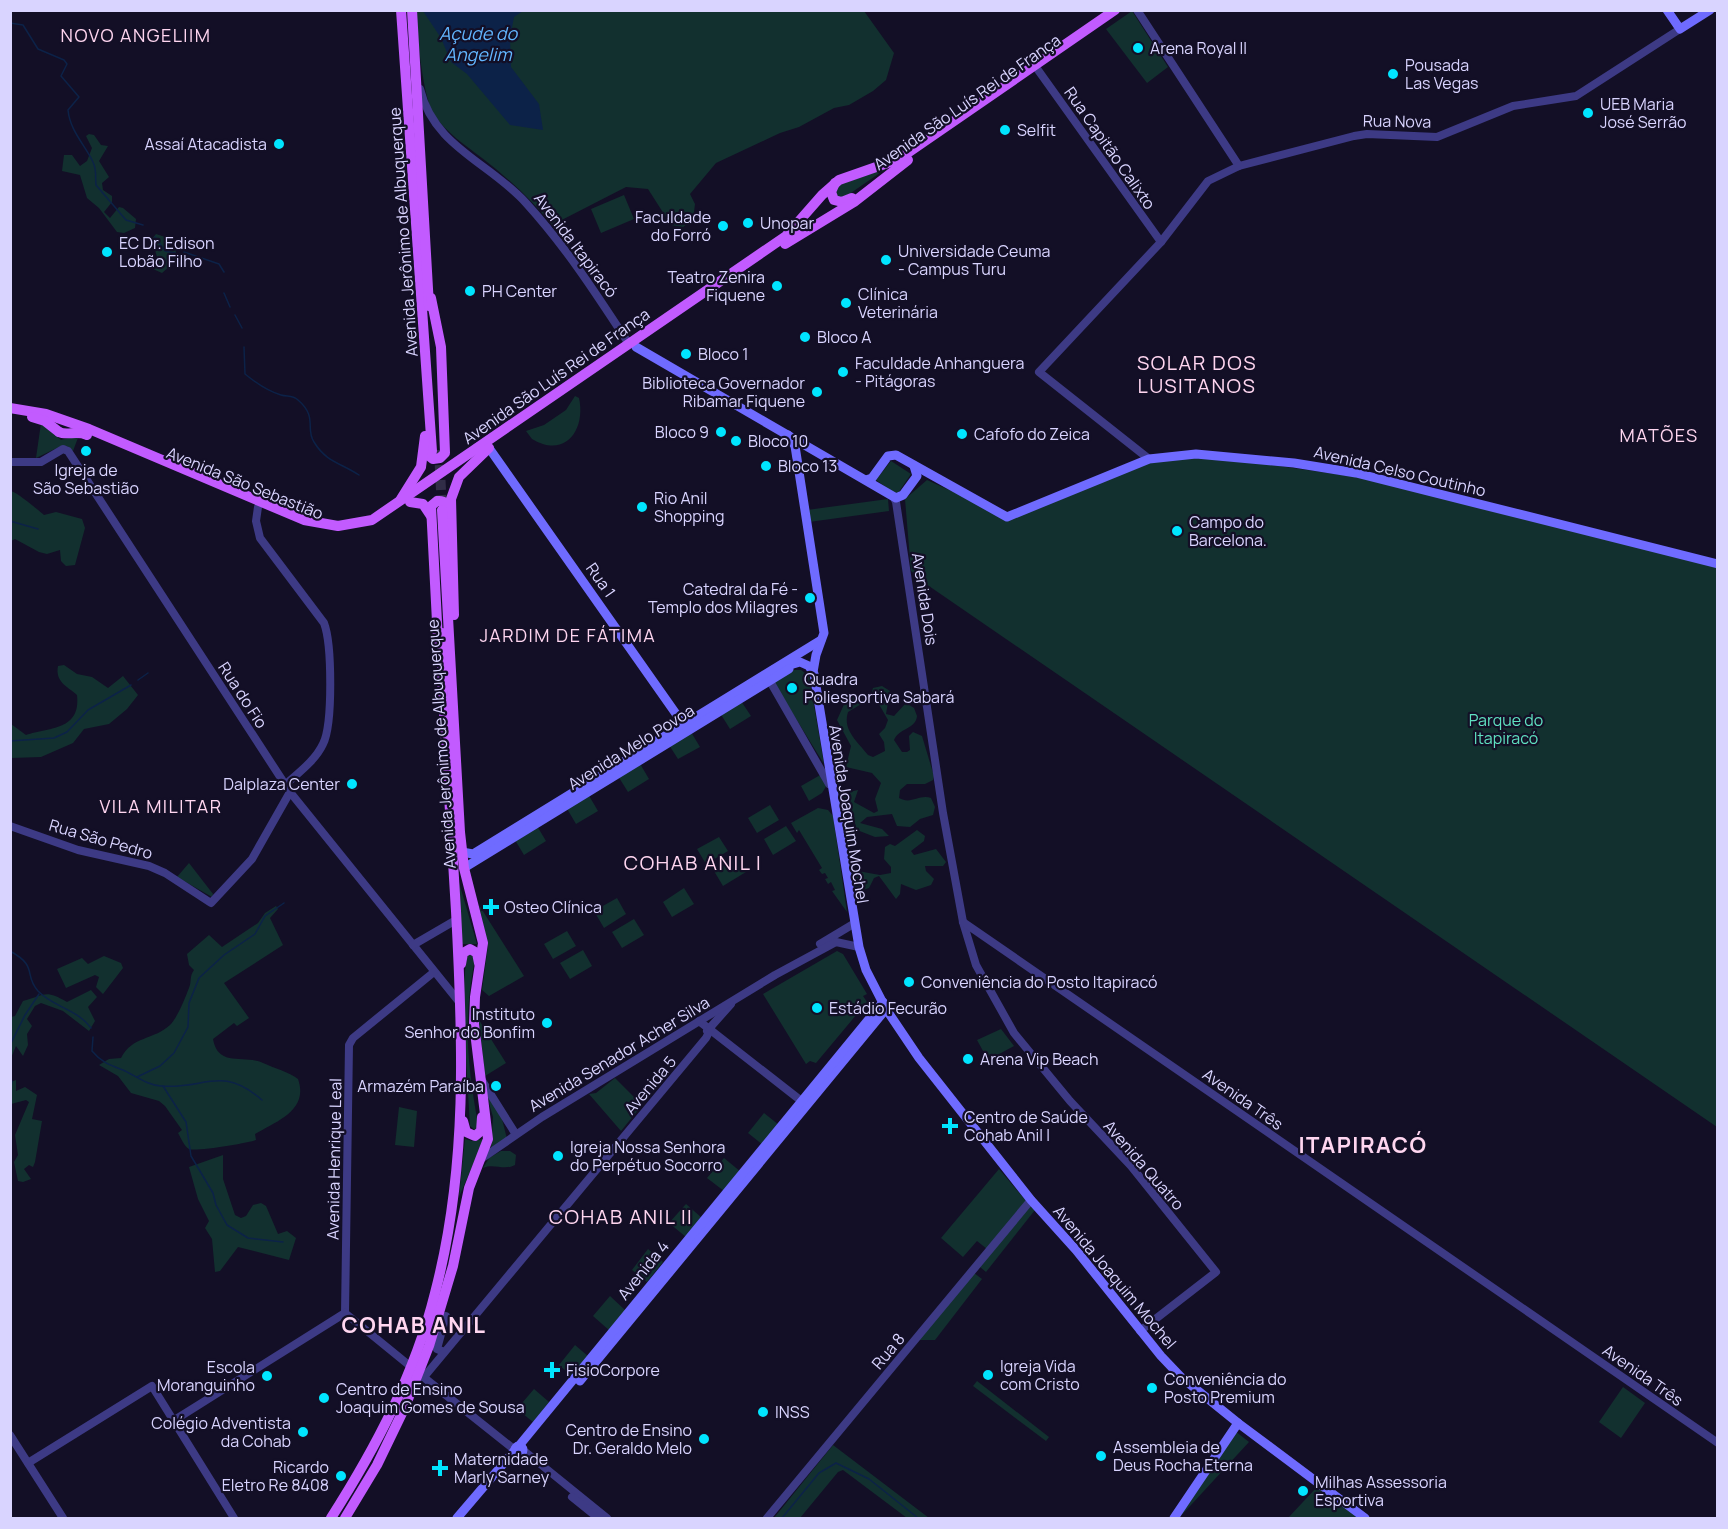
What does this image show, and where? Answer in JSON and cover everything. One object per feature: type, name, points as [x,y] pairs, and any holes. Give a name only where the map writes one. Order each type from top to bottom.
[{"type":"main road","name":"Avenida Jerônimo de Albuquerque","points":[[401,10],[436,447]]},
{"type":"main road","name":"Avenida Jerônimo de Albuquerque","points":[[412,10],[423,286]]},
{"type":"main road","name":"Avenida São Luís Rei de França","points":[[410,502],[786,236],[835,183],[848,176],[899,159],[1115,10]]},
{"type":"main road","name":"Avenida São Luís Rei de França","points":[[398,503],[813,225],[854,202],[878,182],[1126,10]]},
{"type":"main road","points":[[1667,10],[1680,29]]},
{"type":"main road","name":"Rua Nova","points":[[1680,29],[1710,10]]},
{"type":"main road","points":[[835,183],[831,194],[834,200],[842,202],[878,182]]},
{"type":"main road","name":"Avenida Itapiracó","points":[[632,346],[788,435],[798,444],[871,481],[902,493]]},
{"type":"main road","name":"Avenida São Sebastião","points":[[10,408],[66,421],[316,524],[338,526],[361,523],[398,503]]},
{"type":"main road","name":"Avenida São Sebastião","points":[[10,414],[41,420],[63,432],[79,431],[312,528],[343,532],[375,524],[410,502]]},
{"type":"main road","points":[[63,432],[58,424],[66,421]]},
{"type":"main road","name":"Avenida Joaquim Mochel","points":[[798,444],[824,639],[816,653],[814,679],[829,784],[857,946],[883,1005],[936,1080],[1030,1200],[1076,1250],[1140,1331],[1178,1374],[1234,1420],[1365,1518]]},
{"type":"main road","points":[[398,503],[436,447],[471,453]]},
{"type":"main road","points":[[451,666],[454,612],[452,498],[457,482],[489,448]]},
{"type":"main road","name":"Rua 1","points":[[489,448],[686,727]]},
{"type":"main road","name":"Avenida Celso Coutinho","points":[[871,481],[891,454],[995,512],[1011,516],[1149,459],[1196,454],[1324,467],[1437,492],[1718,564]]},
{"type":"main road","points":[[902,493],[917,475],[914,466]]},
{"type":"main road","points":[[902,493],[925,479],[945,483]]},
{"type":"main road","points":[[436,512],[432,505],[440,501],[448,506],[451,520]]},
{"type":"main road","points":[[410,502],[436,512]]},
{"type":"main road","name":"Avenida Jerônimo de Albuquerque","points":[[345,1518],[377,1465],[417,1375],[453,1266],[468,1188],[487,1146],[489,1132],[479,1075],[474,1010],[483,943],[462,852],[451,666],[436,512]]},
{"type":"main road","name":"Avenida Jerônimo de Albuquerque","points":[[331,1518],[365,1466],[417,1375],[448,1239],[455,1196],[462,1111],[461,1004],[442,680],[436,512]]},
{"type":"main road","name":"Avenida Melo Povoa","points":[[464,868],[824,639]]},
{"type":"main road","name":"Avenida Melo Povoa","points":[[770,674],[800,662],[808,665],[814,679]]},
{"type":"main road","name":"Avenida Joaquim Mochel","points":[[814,679],[853,923]]},
{"type":"main road","name":"Avenida Melo Povoa","points":[[462,852],[473,854],[686,727]]},
{"type":"main road","points":[[460,986],[462,957],[470,949],[475,950],[479,956],[476,984]]},
{"type":"main road","name":"Avenida 4","points":[[465,1518],[883,1005]]},
{"type":"main road","points":[[462,1111],[466,1132],[472,1136],[479,1134],[482,1125],[479,1075]]},
{"type":"main road","points":[[1174,1518],[1234,1420]]},
{"type":"main road","name":"Avenida 4","points":[[457,1518],[519,1451]]},
{"type":"street","points":[[1137,10],[1239,166]]},
{"type":"street","name":"Rua Nova","points":[[1149,459],[1039,372],[1161,242],[1206,182],[1239,166],[1360,135],[1437,137],[1513,106],[1576,96],[1680,29]]},
{"type":"street","name":"Avenida Itapiracó","points":[[413,58],[423,102],[435,126],[505,182],[526,202],[572,259],[632,346]]},
{"type":"street","name":"Rua Capitão Calixto","points":[[1038,70],[1161,242]]},
{"type":"street","name":"Rua do Fio","points":[[10,462],[41,462],[64,449],[75,460],[287,789],[461,1004]]},
{"type":"street","name":"Avenida Dois","points":[[902,493],[900,532],[943,813],[963,922]]},
{"type":"street","points":[[258,507],[256,521],[258,535],[324,623],[329,640],[329,700],[324,743],[287,789]]},
{"type":"street","points":[[770,674],[829,784]]},
{"type":"street","name":"Rua São Pedro","points":[[10,826],[78,850],[149,866],[165,873],[211,903],[252,859],[287,789]]},
{"type":"street","points":[[412,945],[456,920]]},
{"type":"street","name":"Avenida Quatro","points":[[963,922],[976,965],[1014,1033],[1070,1101],[1131,1166],[1216,1272],[1140,1331]]},
{"type":"street","name":"Avenida Três","points":[[963,922],[1718,1443]]},
{"type":"street","name":"Avenida Senador Acher Silva","points":[[775,975],[853,923]]},
{"type":"street","name":"Avenida Senador Acher Silva","points":[[481,1159],[775,975],[829,945],[839,942],[857,946]]},
{"type":"street","name":"Avenida Henrique Leal","points":[[345,1313],[349,1045],[353,1038],[434,972]]},
{"type":"street","name":"Avenida 5","points":[[417,1375],[444,1352],[706,1038],[711,1028],[736,998]]},
{"type":"street","points":[[699,1021],[711,1028],[804,1103]]},
{"type":"street","points":[[479,1075],[498,1104],[513,1137]]},
{"type":"street","name":"Rua 8","points":[[767,1518],[1030,1200]]},
{"type":"street","points":[[173,1421],[345,1313],[417,1375],[607,1518]]},
{"type":"street","points":[[444,1352],[436,1347],[446,1316]]},
{"type":"street","points":[[28,1463],[152,1386],[234,1518]]},
{"type":"street","points":[[10,1435],[63,1518]]},
{"type":"street","points":[[519,1451],[598,1518]]},
{"type":"green space","points":[[417,11],[864,11],[894,53],[886,80],[873,91],[849,105],[834,108],[799,127],[780,133],[716,163],[690,194],[695,204],[693,220],[683,227],[671,225],[648,189],[626,187],[552,225],[519,190],[450,133],[434,115],[424,80]]},
{"type":"green space","name":"Arena Royal II","points":[[1132,11],[1168,67],[1147,83],[1106,29]]},
{"type":"green space","points":[[94,135],[101,145],[108,146],[99,161],[109,177],[102,183],[103,190],[112,196],[112,202],[104,212],[110,218],[119,207],[136,219],[135,228],[124,233],[117,232],[99,208],[87,198],[80,175],[62,171],[64,155],[72,155],[80,166],[87,161],[92,148],[86,136]]},
{"type":"green space","points":[[887,168],[845,197],[839,198],[834,190],[838,185]]},
{"type":"green space","points":[[624,195],[634,219],[601,233],[591,209]]},
{"type":"green space","points":[[156,234],[165,237],[168,247],[175,247],[177,260],[170,261],[171,265],[162,273],[153,269],[157,257],[152,239]]},
{"type":"green space","points":[[575,396],[579,398],[579,421],[570,438],[554,446],[532,439],[526,431],[544,425],[566,410]]},
{"type":"green space","points":[[41,423],[61,440],[79,435],[73,451],[67,446],[61,446],[36,458]]},
{"type":"green space","name":"Parque do Itapiracó","points":[[1196,454],[1384,481],[1717,566],[1717,1127],[926,584],[911,571],[905,499],[927,480],[1007,516],[1149,459]]},
{"type":"green space","points":[[891,461],[911,474],[898,493],[876,480]]},
{"type":"green space","points":[[11,491],[44,515],[56,512],[82,519],[85,528],[75,565],[66,566],[61,561],[60,550],[47,554],[15,539],[11,541]]},
{"type":"green space","points":[[888,499],[889,511],[809,522],[807,510]]},
{"type":"green space","points":[[64,665],[77,674],[92,677],[108,688],[123,676],[138,695],[127,709],[109,724],[84,729],[73,743],[41,757],[11,758],[11,724],[26,735],[62,726],[74,715],[77,695],[58,676],[58,666]]},
{"type":"green space","points":[[790,670],[801,670],[809,676],[824,764],[772,680]]},
{"type":"green space","points":[[882,686],[890,691],[886,714],[894,716],[906,703],[914,708],[917,716],[914,724],[896,736],[894,740],[902,752],[907,752],[910,750],[909,736],[913,732],[922,736],[934,776],[933,780],[925,784],[907,784],[900,790],[899,798],[907,800],[931,798],[935,807],[933,815],[920,819],[910,827],[897,826],[892,814],[867,817],[860,823],[882,829],[889,836],[875,837],[857,830],[851,809],[844,798],[849,792],[858,790],[854,802],[874,813],[878,811],[875,799],[881,783],[872,773],[846,767],[851,746],[837,720],[846,700],[859,695],[863,703],[848,712],[849,730],[868,755],[873,757],[885,751],[884,742],[879,734],[885,728],[888,720],[872,692],[873,688]]},
{"type":"green space","points":[[741,701],[751,716],[730,729],[720,713]]},
{"type":"green space","points":[[691,732],[700,747],[678,759],[669,745]]},
{"type":"green space","points":[[639,762],[649,779],[628,792],[618,776]]},
{"type":"green space","points":[[822,774],[827,785],[822,793],[809,801],[801,786]]},
{"type":"green space","points":[[588,794],[598,811],[576,824],[566,807]]},
{"type":"green space","points":[[770,805],[779,820],[757,833],[748,818]]},
{"type":"green space","points":[[818,808],[828,810],[833,816],[847,912],[832,891],[835,890],[831,882],[828,884],[825,879],[828,878],[825,873],[822,874],[819,870],[822,868],[799,830],[797,833],[791,823]]},
{"type":"green space","points":[[537,826],[546,841],[524,855],[515,840]]},
{"type":"green space","points":[[786,826],[796,841],[773,855],[764,839]]},
{"type":"green space","points":[[917,830],[925,836],[924,841],[911,851],[914,855],[936,849],[946,862],[943,866],[925,866],[926,871],[934,879],[931,885],[916,890],[901,884],[900,894],[896,899],[879,876],[874,878],[869,888],[863,890],[853,886],[849,875],[852,870],[880,875],[891,873],[891,867],[884,859],[885,847],[890,844],[895,846]]},
{"type":"green space","points":[[719,837],[728,851],[706,864],[697,849]]},
{"type":"green space","points":[[737,857],[746,872],[723,886],[714,871]]},
{"type":"green space","points":[[189,863],[213,894],[212,897],[177,877]]},
{"type":"green space","points":[[458,879],[477,944],[462,944]]},
{"type":"green space","points":[[684,888],[694,904],[672,917],[663,902]]},
{"type":"green space","points":[[617,898],[626,914],[604,928],[594,911]]},
{"type":"green space","points":[[479,905],[524,976],[489,996],[482,990],[488,946]]},
{"type":"green space","points":[[276,906],[278,909],[270,918],[283,945],[224,983],[249,1018],[237,1026],[234,1023],[213,1039],[220,1054],[226,1057],[256,1061],[298,1079],[299,1099],[289,1113],[255,1134],[256,1140],[211,1148],[189,1149],[178,1133],[182,1130],[165,1106],[159,1101],[131,1093],[118,1076],[99,1065],[109,1059],[121,1058],[131,1046],[164,1030],[173,1022],[190,986],[194,970],[189,965],[187,954],[209,935],[222,947],[258,923],[265,913]]},
{"type":"green space","points":[[634,919],[644,935],[622,948],[612,932]]},
{"type":"green space","points":[[567,931],[576,946],[553,959],[544,944]]},
{"type":"green space","points":[[583,950],[592,966],[570,979],[560,963]]},
{"type":"green space","name":"Estádio Fecurão","points":[[837,951],[843,954],[867,994],[863,996],[867,1002],[816,1063],[810,1061],[806,1064],[763,994]]},
{"type":"green space","points":[[469,953],[475,959],[469,1002],[468,1041],[471,1081],[478,1124],[475,1130],[470,1126],[464,1008],[464,983]]},
{"type":"green space","points":[[104,956],[121,963],[123,968],[103,994],[96,987],[99,977],[95,975],[66,988],[57,969],[82,958],[88,964]]},
{"type":"green space","points":[[91,990],[97,997],[88,1007],[95,1021],[89,1031],[63,1011],[41,1003],[35,1006],[27,1019],[32,1026],[27,1034],[28,1045],[23,1056],[16,1046],[11,1058],[11,1017],[15,1016],[23,1001],[49,994],[67,1002]]},
{"type":"green space","points":[[479,1020],[506,1063],[485,1076]]},
{"type":"green space","points":[[1001,1029],[1014,1046],[988,1060],[977,1040]]},
{"type":"green space","points":[[615,1078],[642,1105],[621,1131],[589,1094],[596,1093]]},
{"type":"green space","points":[[16,1080],[16,1091],[25,1087],[37,1095],[32,1119],[42,1121],[35,1162],[33,1167],[29,1165],[24,1169],[31,1179],[23,1182],[18,1181],[14,1162],[18,1155],[15,1135],[29,1102],[26,1100],[11,1104],[11,1082]]},
{"type":"green space","points":[[485,1089],[501,1115],[507,1139],[491,1149],[493,1117]]},
{"type":"green space","points":[[399,1107],[417,1111],[414,1147],[395,1145]]},
{"type":"green space","points":[[764,1113],[779,1125],[763,1145],[748,1133]]},
{"type":"green space","points":[[465,1139],[472,1141],[484,1139],[459,1197]]},
{"type":"green space","points":[[501,1151],[510,1151],[516,1155],[515,1165],[483,1168],[489,1158]]},
{"type":"green space","points":[[223,1155],[223,1179],[235,1215],[241,1218],[246,1216],[253,1205],[261,1203],[266,1206],[278,1234],[287,1231],[296,1238],[289,1260],[238,1247],[220,1271],[215,1272],[212,1239],[205,1228],[209,1221],[198,1199],[189,1167]]},
{"type":"green space","points":[[724,1158],[741,1172],[724,1191],[707,1178]]},
{"type":"green space","points":[[999,1169],[1027,1202],[987,1249],[977,1241],[963,1257],[941,1238]]},
{"type":"green space","points":[[686,1204],[702,1218],[686,1237],[669,1223]]},
{"type":"green space","points":[[1030,1205],[1035,1210],[986,1272],[980,1267]]},
{"type":"green space","points":[[648,1249],[663,1262],[647,1282],[632,1270]]},
{"type":"green space","points":[[974,1273],[982,1279],[935,1340],[918,1340]]},
{"type":"green space","points":[[610,1296],[626,1311],[610,1331],[593,1316]]},
{"type":"green space","points":[[575,1345],[589,1357],[573,1377],[559,1365]]},
{"type":"green space","points":[[977,1381],[1049,1437],[1046,1441],[973,1386]]},
{"type":"green space","points":[[1623,1387],[1645,1403],[1621,1438],[1599,1422]]},
{"type":"green space","points":[[534,1389],[549,1402],[533,1422],[517,1409]]},
{"type":"green space","points":[[1235,1431],[1249,1442],[1179,1518],[1177,1517]]},
{"type":"green space","points":[[833,1445],[929,1518],[907,1518],[843,1470],[838,1472],[800,1518],[774,1518]]},
{"type":"green space","points":[[1317,1487],[1360,1518],[1288,1518]]},
{"type":"water","name":"Açude do Angelim","points":[[423,11],[523,11],[514,17],[510,38],[511,67],[539,104],[543,130],[510,125],[467,74],[451,62],[441,38]]},
{"type":"waterway","points":[[10,23],[23,25],[38,49],[64,60],[67,64],[61,76],[79,97],[68,110],[69,118],[94,165],[96,185],[126,220],[143,225]]},
{"type":"waterway","points":[[155,237],[165,251],[175,253]]},
{"type":"waterway","points":[[184,252],[219,264],[224,272]]},
{"type":"waterway","points":[[224,293],[230,307]]},
{"type":"waterway","points":[[235,315],[242,328]]},
{"type":"waterway","points":[[244,347],[245,374],[271,391],[298,400],[308,412],[312,437],[319,449],[329,458],[359,475]]},
{"type":"waterway","points":[[10,521],[38,529]]},
{"type":"waterway","points":[[138,680],[148,673]]},
{"type":"waterway","points":[[10,741],[54,738],[67,732],[88,710],[131,685]]},
{"type":"waterway","points":[[137,1077],[160,1066],[174,1053],[188,1027],[189,1003],[199,978],[224,955],[255,934],[265,916],[284,903]]},
{"type":"waterway","points":[[10,951],[28,966],[31,980],[38,991],[79,1016],[91,1028]]},
{"type":"waterway","points":[[10,1045],[39,994]]},
{"type":"waterway","points":[[93,1037],[92,1051],[99,1058],[151,1084],[176,1086],[223,1081],[235,1083],[262,1100]]},
{"type":"waterway","points":[[10,1067],[11,1072]]},
{"type":"waterway","points":[[10,1092],[12,1081]]},
{"type":"waterway","points":[[163,1086],[186,1122],[191,1156],[213,1193],[216,1205],[227,1225],[248,1238],[283,1242]]},
{"type":"waterway","points":[[782,1518],[819,1473],[836,1463],[869,1479],[918,1518]]},
{"type":"tunnel","points":[[439,450],[442,510]]},
{"type":"place","name":"Arena Royal II","points":[[1138,48]]},
{"type":"place","name":"Pousada Las Vegas","points":[[1393,74]]},
{"type":"place","name":"UEB Maria José Serrão","points":[[1588,113]]},
{"type":"place","name":"Selfit","points":[[1005,130]]},
{"type":"place","name":"Assaí Atacadista","points":[[279,144]]},
{"type":"place","name":"Unopar","points":[[748,223]]},
{"type":"place","name":"Faculdade do Forró","points":[[723,226]]},
{"type":"place","name":"EC Dr. Edison Lobão Filho","points":[[107,252]]},
{"type":"place","name":"Universidade Ceuma - Campus Turu","points":[[886,260]]},
{"type":"place","name":"Teatro Zenira Fiquene","points":[[777,286]]},
{"type":"place","name":"PH Center","points":[[470,291]]},
{"type":"place","name":"Clínica Veterinária","points":[[846,303]]},
{"type":"place","name":"Bloco A","points":[[805,337]]},
{"type":"place","name":"Bloco 1","points":[[686,354]]},
{"type":"place","name":"Faculdade Anhanguera - Pitágoras","points":[[843,372]]},
{"type":"place","name":"Biblioteca Governador Ribamar Fiquene","points":[[817,392]]},
{"type":"place","name":"Bloco 9","points":[[721,432]]},
{"type":"place","name":"Cafofo do Zeica","points":[[962,434]]},
{"type":"place","name":"Bloco 10","points":[[736,441]]},
{"type":"place","name":"Igreja de São Sebastião","points":[[86,451]]},
{"type":"place","name":"Bloco 13","points":[[766,466]]},
{"type":"place","name":"Rio Anil Shopping","points":[[642,507]]},
{"type":"place","name":"Campo do Barcelona.","points":[[1177,531]]},
{"type":"place","name":"Catedral da Fé - Templo dos Milagres","points":[[810,598]]},
{"type":"place","name":"Quadra Poliesportiva Sabará","points":[[792,688]]},
{"type":"place","name":"Dalplaza Center","points":[[352,784]]},
{"type":"place","name":"Osteo Clínica","points":[[491,907]]},
{"type":"place","name":"Conveniência do Posto Itapiracó","points":[[909,982]]},
{"type":"place","name":"Estádio Fecurão","points":[[817,1008]]},
{"type":"place","name":"Instituto Senhor do Bonfim","points":[[547,1023]]},
{"type":"place","name":"Arena Vip Beach","points":[[968,1059]]},
{"type":"place","name":"Armazém Paraíba","points":[[496,1086]]},
{"type":"place","name":"Centro de Saúde Cohab Anil I","points":[[950,1126]]},
{"type":"place","name":"Igreja Nossa Senhora do Perpétuo Socorro","points":[[558,1156]]},
{"type":"place","name":"FisioCorpore","points":[[552,1370]]},
{"type":"place","name":"Igreja Vida com Cristo","points":[[988,1375]]},
{"type":"place","name":"Escola Moranguinho","points":[[267,1376]]},
{"type":"place","name":"Conveniência do Posto Premium","points":[[1152,1388]]},
{"type":"place","name":"Centro de Ensino Joaquim Gomes de Sousa","points":[[324,1398]]},
{"type":"place","name":"INSS","points":[[763,1412]]},
{"type":"place","name":"Colégio Adventista da Cohab","points":[[303,1432]]},
{"type":"place","name":"Centro de Ensino Dr. Geraldo Melo","points":[[704,1439]]},
{"type":"place","name":"Assembleia de Deus Rocha Eterna","points":[[1101,1456]]},
{"type":"place","name":"Maternidade Marly Sarney","points":[[440,1468]]},
{"type":"place","name":"Ricardo Eletro Re 8408","points":[[341,1476]]},
{"type":"place","name":"Milhas Assessoria Esportiva","points":[[1303,1491]]},
{"type":"district","name":"NOVO ANGELIIM","points":[[136,35]]},
{"type":"district","name":"SOLAR DOS LUSITANOS","points":[[1197,374]]},
{"type":"district","name":"MATÕES","points":[[1659,435]]},
{"type":"district","name":"JARDIM DE FÁTIMA","points":[[568,635]]},
{"type":"district","name":"VILA MILITAR","points":[[161,806]]},
{"type":"district","name":"COHAB ANIL I","points":[[693,862]]},
{"type":"district","name":"ITAPIRACÓ","points":[[1363,1145]]},
{"type":"district","name":"COHAB ANIL II","points":[[621,1216]]},
{"type":"district","name":"COHAB ANIL","points":[[414,1325]]}]
